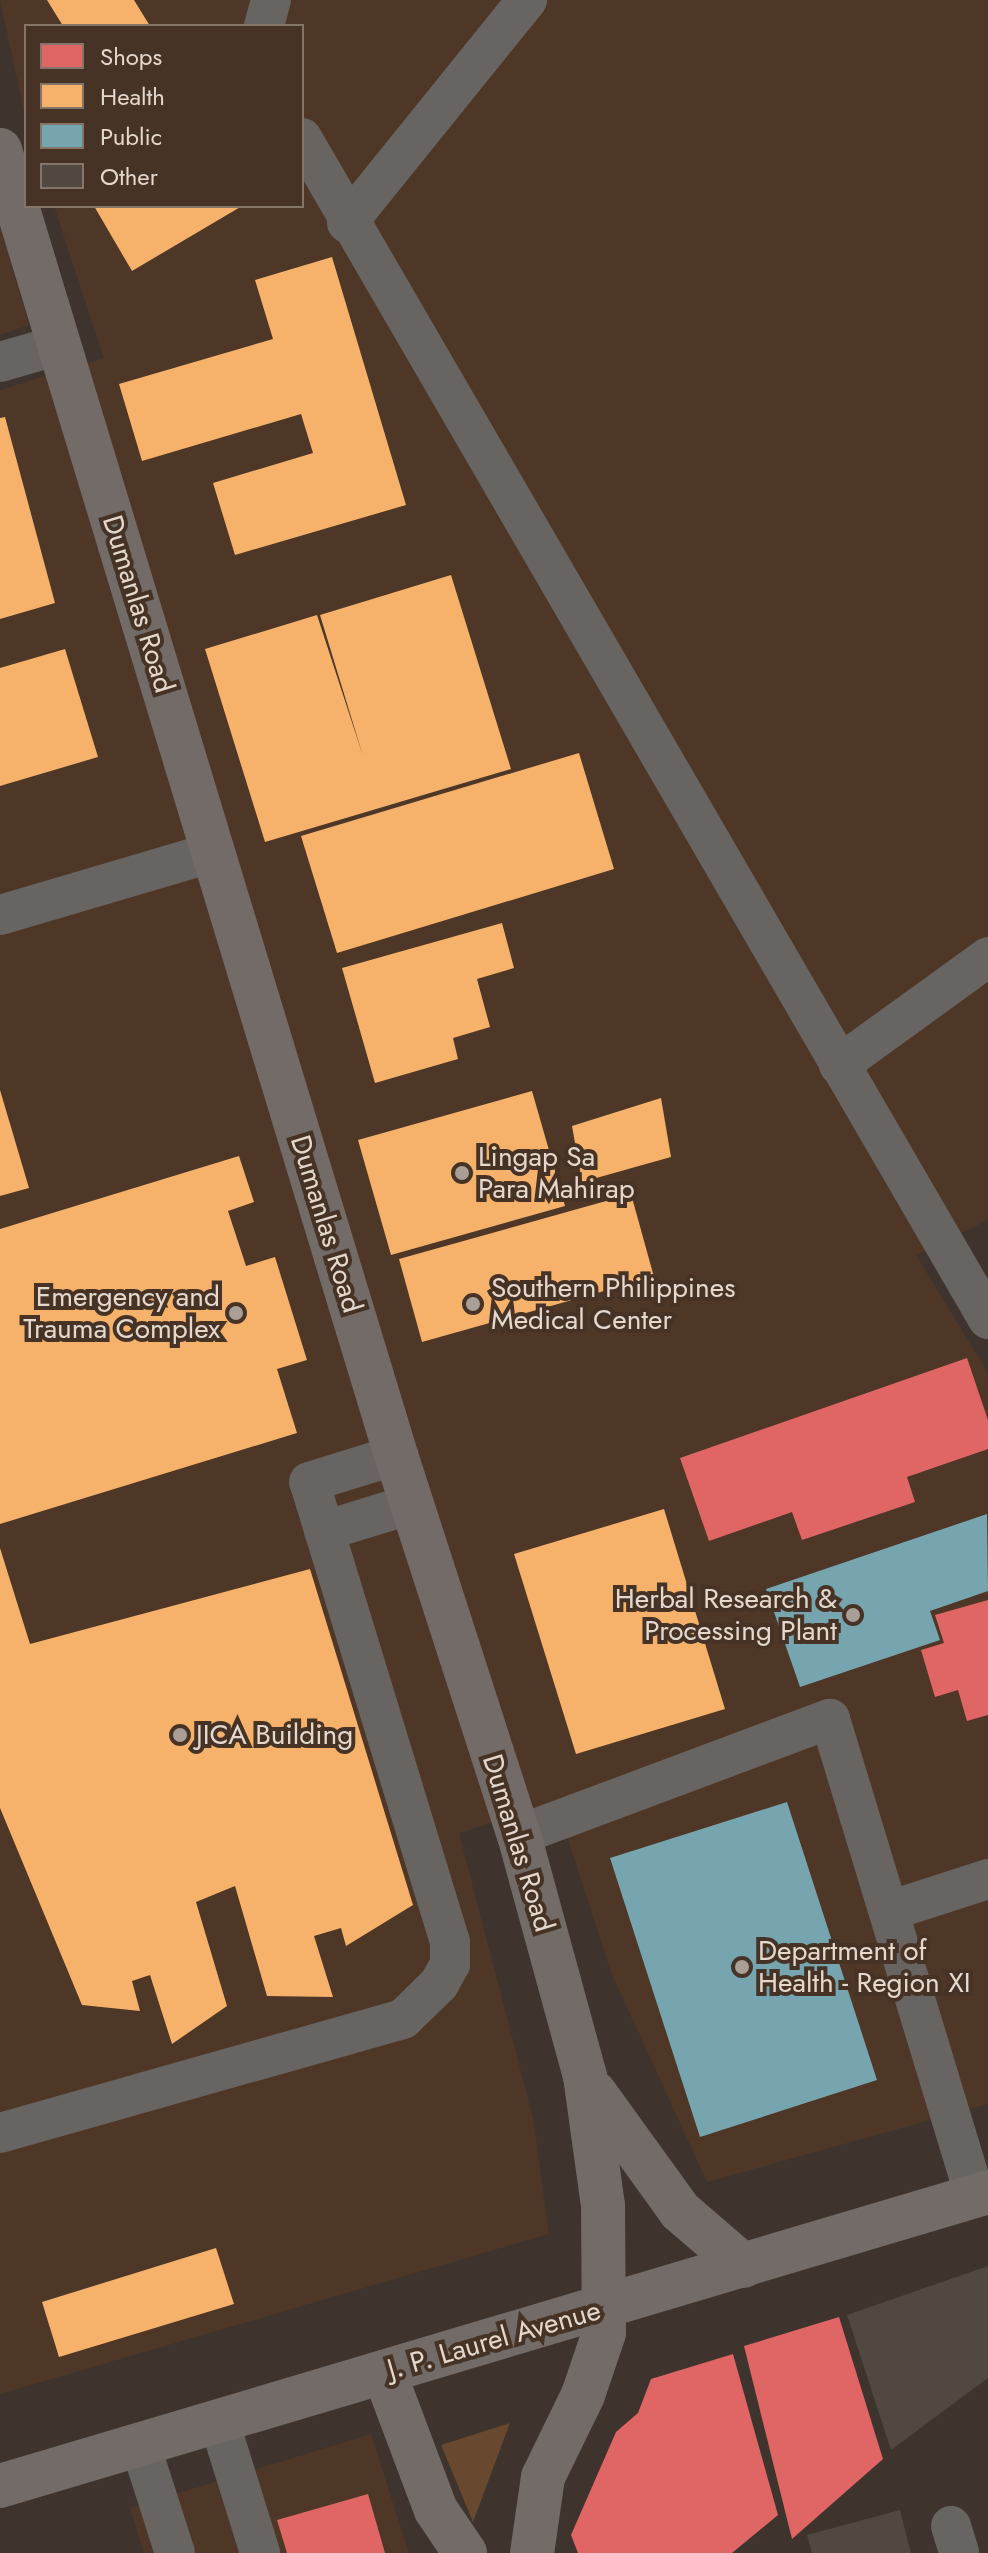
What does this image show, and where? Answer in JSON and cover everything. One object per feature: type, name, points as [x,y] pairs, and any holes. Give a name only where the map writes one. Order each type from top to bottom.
[{"type":"main road","name":"Dumanlas Road","points":[[0,150],[396,1455],[519,1835],[585,2076],[600,2176],[607,2307],[597,2360],[543,2477],[532,2553]]},
{"type":"main road","points":[[585,2076],[617,2130],[680,2211],[744,2266]]},
{"type":"main road","name":"J. P. Laurel Avenue","points":[[0,2486],[981,2194]]},
{"type":"main road","points":[[384,2372],[436,2510],[465,2553]]},
{"type":"street","points":[[265,24],[271,0]]},
{"type":"street","points":[[347,223],[527,0]]},
{"type":"street","points":[[304,142],[347,223],[988,1319]]},
{"type":"street","points":[[0,362],[59,345]]},
{"type":"street","points":[[0,915],[214,852]]},
{"type":"street","points":[[839,1065],[988,957]]},
{"type":"street","points":[[0,2133],[403,2019],[439,1984],[450,1964],[450,1942],[309,1482],[396,1455]]},
{"type":"street","points":[[324,1531],[412,1504]]},
{"type":"street","points":[[519,1835],[830,1719],[981,2194]]},
{"type":"street","points":[[892,1910],[988,1879]]},
{"type":"street","points":[[219,2421],[260,2553]]},
{"type":"street","points":[[140,2444],[175,2553]]},
{"type":"shaded area","name":"Southern Philippines Medical Center","points":[[0,0],[988,0],[988,1220],[916,1255],[988,1373],[988,2104],[707,2182],[611,1972],[556,1802],[459,1833],[533,2118],[549,2234],[0,2394],[0,390],[104,358],[55,208],[304,208],[304,24],[24,24],[24,112]]},
{"type":"shaded area","points":[[0,226],[29,325],[0,335]]},
{"type":"shaded area","points":[[510,2423],[473,2522],[441,2445]]},
{"type":"shaded area","points":[[371,2434],[409,2553],[144,2553],[130,2508]]},
{"type":"building: Shops","points":[[967,1358],[988,1420],[988,1449],[907,1477],[915,1502],[802,1540],[792,1512],[709,1541],[680,1458]]},
{"type":"building: Shops","points":[[988,1600],[988,1715],[967,1721],[958,1690],[935,1697],[921,1650],[944,1643],[935,1615]]},
{"type":"building: Shops","points":[[839,2317],[883,2459],[792,2539],[744,2346]]},
{"type":"building: Shops","points":[[733,2354],[778,2515],[732,2553],[578,2553],[571,2535],[616,2432],[638,2413],[651,2379]]},
{"type":"building: Shops","points":[[368,2494],[385,2553],[287,2553],[277,2520]]},
{"type":"building: Health","points":[[47,0],[134,0],[149,24],[62,24]]},
{"type":"building: Health","points":[[95,208],[239,208],[132,271]]},
{"type":"building: Health","points":[[332,257],[406,505],[235,555],[213,483],[313,453],[301,414],[142,461],[119,384],[273,339],[255,280]]},
{"type":"building: Health","points":[[5,417],[55,603],[0,619],[0,418]]},
{"type":"building: Health","points":[[451,575],[511,769],[265,842],[205,649],[317,615],[363,756],[320,615]]},
{"type":"building: Health","points":[[65,649],[98,757],[0,786],[0,668]]},
{"type":"building: Health","points":[[579,753],[614,869],[337,953],[301,836]]},
{"type":"building: Health","points":[[502,923],[514,968],[477,979],[490,1027],[453,1038],[458,1059],[375,1083],[342,968]]},
{"type":"building: Health","points":[[0,1090],[29,1188],[0,1196]]},
{"type":"building: Health","name":"Lingap Sa Para Mahirap","points":[[532,1091],[565,1206],[391,1255],[358,1140]]},
{"type":"building: Health","points":[[661,1098],[671,1157],[582,1182],[572,1126]]},
{"type":"building: Health","points":[[239,1156],[254,1202],[228,1211],[246,1266],[275,1257],[307,1360],[277,1369],[297,1433],[0,1524],[0,1229]]},
{"type":"building: Health","points":[[631,1194],[654,1277],[422,1342],[399,1259]]},
{"type":"building: Health","points":[[664,1509],[725,1709],[576,1754],[514,1554]]},
{"type":"building: Health","name":"JICA Building","points":[[0,1548],[30,1644],[310,1569],[413,1905],[346,1946],[341,1928],[314,1936],[333,1997],[267,1996],[235,1886],[196,1902],[227,2006],[172,2044],[150,1975],[132,1981],[140,2011],[82,2005],[0,1808]]},
{"type":"building: Health","points":[[216,2248],[234,2304],[59,2357],[42,2302]]},
{"type":"building: Public","points":[[987,1514],[988,1591],[930,1611],[940,1640],[800,1687],[766,1589]]},
{"type":"building: Public","points":[[787,1802],[877,2080],[700,2137],[610,1858]]},
{"type":"building: Other","points":[[988,2266],[988,2378],[891,2450],[847,2315]]},
{"type":"building: Other","points":[[900,2510],[911,2553],[812,2553],[807,2535]]},
{"type":"place","name":"Lingap Sa Para Mahirap","points":[[462,1173]]},
{"type":"place","name":"Southern Philippines Medical Center","points":[[473,1304]]},
{"type":"place","name":"Emergency and Trauma Complex","points":[[236,1313]]},
{"type":"place","name":"Herbal Research & Processing Plant","points":[[853,1615]]},
{"type":"place","name":"JICA Building","points":[[180,1735]]},
{"type":"place","name":"Department of Health - Region XI","points":[[742,1967]]}]
